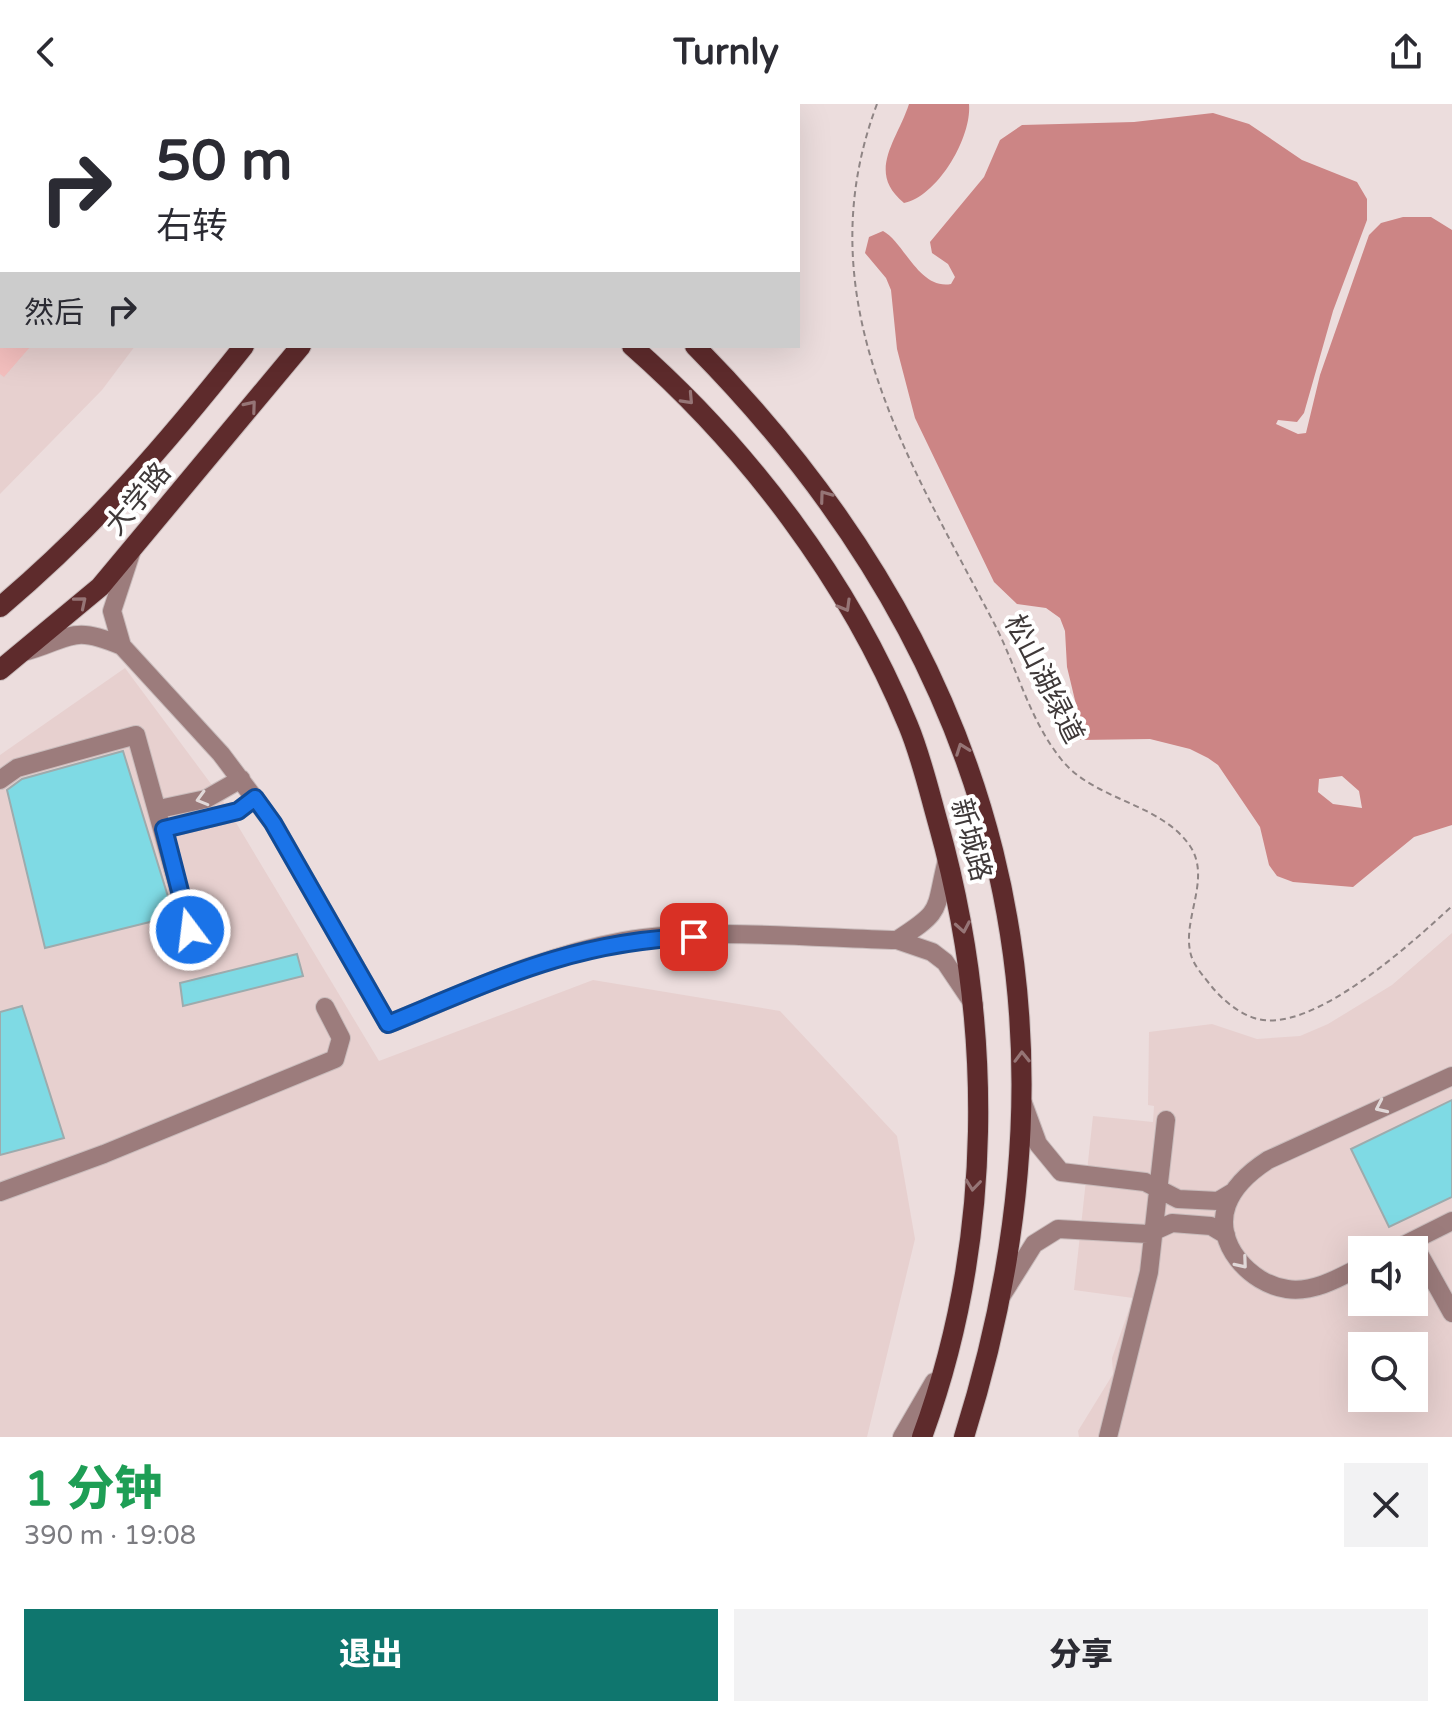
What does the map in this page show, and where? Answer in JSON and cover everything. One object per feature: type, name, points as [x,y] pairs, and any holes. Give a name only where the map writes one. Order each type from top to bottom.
[{"type":"main road","name":"大学路","points":[[0,607],[65,552],[155,458],[242,348]]},
{"type":"main road","name":"大学路","points":[[0,670],[100,587],[299,348]]},
{"type":"main road","name":"新城路","points":[[634,348],[722,435],[778,504],[829,578],[908,726],[957,891],[979,1054],[979,1124],[966,1256],[946,1362],[922,1437]]},
{"type":"main road","name":"新城路","points":[[697,348],[778,435],[852,533],[928,666],[967,761],[1006,906],[1019,982],[1022,1101],[1019,1182],[1002,1295],[964,1437]]},
{"type":"main road","points":[[978,1437],[980,1384]]},
{"type":"street","points":[[122,646],[112,611],[133,548]]},
{"type":"street","points":[[20,653],[72,634],[90,633],[122,646],[183,709],[273,823],[388,1024],[550,958],[626,940],[717,936],[897,940],[932,952],[945,962],[974,1006]]},
{"type":"street","points":[[0,780],[17,768],[136,735],[159,809],[190,930]]},
{"type":"street","points":[[159,809],[206,799],[241,779]]},
{"type":"street","points":[[164,829],[238,811],[255,798]]},
{"type":"street","points":[[897,940],[927,922],[938,905],[948,858]]},
{"type":"street","points":[[0,1192],[104,1154],[335,1059],[341,1038],[325,1007]]},
{"type":"street","points":[[1022,1101],[1038,1144],[1061,1172],[1157,1187],[1178,1199],[1218,1201],[1233,1192],[1248,1175],[1268,1160],[1452,1076]]},
{"type":"street","points":[[1108,1437],[1139,1316],[1154,1231],[1166,1120]]},
{"type":"street","points":[[1233,1192],[1224,1219],[1226,1235],[1242,1265],[1255,1277],[1287,1289],[1317,1286],[1348,1272]]},
{"type":"street","points":[[1422,1236],[1452,1221]]},
{"type":"street","points":[[1002,1295],[1034,1244],[1050,1232],[1065,1228],[1142,1234],[1172,1223],[1204,1225],[1226,1235]]},
{"type":"street","points":[[1428,1270],[1452,1313]]},
{"type":"street","points":[[902,1437],[946,1362]]},
{"type":"path","name":"松山湖绿道","points":[[877,104],[857,170],[851,258],[868,354],[885,407],[998,630],[1031,710],[1056,752],[1081,779],[1161,821],[1190,846],[1198,869],[1190,937],[1194,963],[1218,993],[1240,1011],[1261,1020],[1291,1018],[1365,977],[1452,906]]},
{"type":"shaded area","points":[[909,104],[969,104],[965,132],[950,163],[929,189],[904,203],[887,180],[886,168],[892,143]]},
{"type":"shaded area","points":[[1213,113],[1249,124],[1302,160],[1357,182],[1367,199],[1367,220],[1333,311],[1304,413],[1297,422],[1278,420],[1276,424],[1298,434],[1306,433],[1320,375],[1369,235],[1381,223],[1403,217],[1431,217],[1452,230],[1452,825],[1414,837],[1353,887],[1293,882],[1277,876],[1269,865],[1260,827],[1218,765],[1208,758],[1190,749],[1150,739],[1080,740],[1079,717],[1067,667],[1065,631],[1060,618],[1046,608],[1017,604],[994,582],[915,418],[897,349],[891,290],[886,278],[865,253],[869,237],[883,231],[921,273],[940,284],[951,284],[955,277],[948,264],[932,253],[930,242],[984,177],[1000,140],[1022,125],[1134,122]],"holes":[[[1342,776],[1359,791],[1362,808],[1333,804],[1318,792],[1319,779]]]},
{"type":"shaded area","points":[[0,348],[134,348],[102,390],[0,494]]},
{"type":"shaded area","points":[[0,348],[29,348],[4,377],[0,374]]},
{"type":"shaded area","points":[[125,668],[220,796],[379,1061],[593,980],[780,1011],[897,1136],[915,1239],[867,1437],[0,1437],[0,755]]},
{"type":"shaded area","points":[[1452,933],[1452,1437],[1079,1437],[1078,1431],[1113,1374],[1112,1358],[1133,1298],[1074,1290],[1093,1116],[1153,1122],[1154,1106],[1148,1105],[1149,1032],[1212,1024],[1257,1039],[1300,1036],[1328,1024],[1392,985]]},
{"type":"building","points":[[123,751],[174,916],[45,948],[7,790],[22,779]]},
{"type":"building","points":[[297,954],[303,976],[183,1006],[180,983]]},
{"type":"building","points":[[22,1006],[64,1138],[0,1155],[0,1012]]},
{"type":"building","points":[[1452,1100],[1452,1197],[1389,1227],[1351,1149]]},
{"type":"route","points":[[190,930],[164,829],[238,811],[255,798],[273,823],[388,1024],[550,958],[626,940],[694,937]]}]
